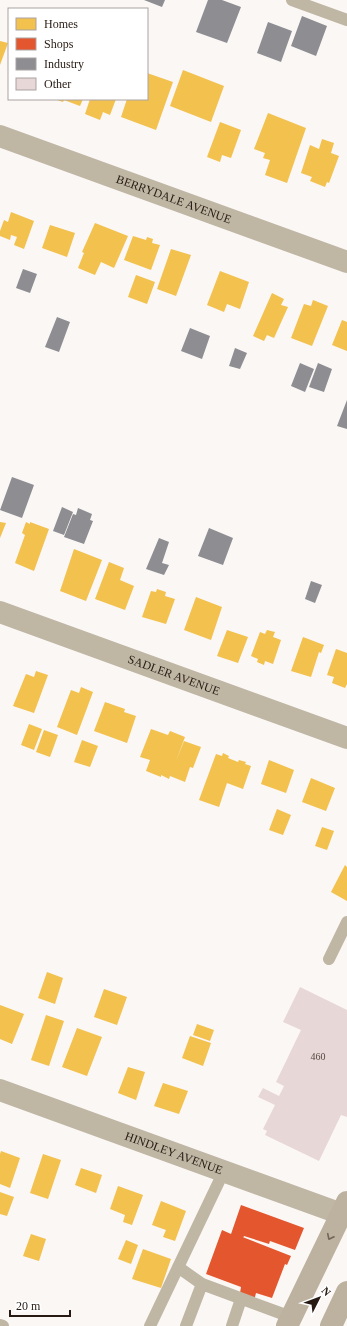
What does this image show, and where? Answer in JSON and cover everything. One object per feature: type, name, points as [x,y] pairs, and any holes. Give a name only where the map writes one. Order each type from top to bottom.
[{"type":"main road","points":[[289,1322],[345,1210]]},
{"type":"main road","points":[[330,1326],[347,1292]]},
{"type":"street","name":"BERRYDALE AVENUE","points":[[0,136],[347,262]]},
{"type":"street","name":"SADLER AVENUE","points":[[0,612],[347,738]]},
{"type":"street","name":"HINDLEY AVENUE","points":[[0,1090],[224,1171],[345,1210]]},
{"type":"lane","points":[[292,0],[347,20]]},
{"type":"lane","points":[[329,959],[347,922]]},
{"type":"lane","points":[[150,1326],[224,1171]]},
{"type":"lane","points":[[178,1267],[202,1284],[241,1299],[289,1322]]},
{"type":"lane","points":[[186,1326],[202,1284]]},
{"type":"lane","points":[[232,1326],[241,1299]]},
{"type":"building: Homes","points":[[0,41],[8,43],[0,65]]},
{"type":"building: Homes","points":[[183,70],[224,86],[211,122],[170,106]]},
{"type":"building: Homes","points":[[148,73],[173,82],[156,130],[121,117],[127,100],[148,100]]},
{"type":"building: Homes","points":[[64,100],[83,100],[80,106]]},
{"type":"building: Homes","points":[[90,100],[116,100],[110,115],[103,112],[100,120],[85,114]]},
{"type":"building: Homes","points":[[268,113],[306,128],[287,183],[265,175],[270,160],[263,158],[265,153],[254,149]]},
{"type":"building: Homes","points":[[220,122],[241,130],[231,158],[222,155],[220,162],[207,157]]},
{"type":"building: Homes","points":[[322,139],[334,143],[331,153],[339,156],[329,183],[327,182],[325,187],[310,181],[312,177],[301,173],[310,145],[319,149]]},
{"type":"building: Homes","points":[[11,212],[34,221],[24,249],[14,245],[17,237],[11,235],[10,240],[0,236],[0,231],[4,220],[8,222]]},
{"type":"building: Homes","points":[[95,223],[128,236],[114,268],[101,262],[95,275],[78,268],[84,253],[82,252]]},
{"type":"building: Homes","points":[[50,225],[75,233],[67,257],[42,248]]},
{"type":"building: Homes","points":[[133,236],[146,240],[147,237],[153,239],[152,243],[160,245],[151,270],[124,260]]},
{"type":"building: Homes","points":[[171,249],[191,255],[176,296],[157,289]]},
{"type":"building: Homes","points":[[220,271],[249,282],[240,309],[227,304],[224,312],[207,305]]},
{"type":"building: Homes","points":[[136,275],[155,282],[147,304],[128,297]]},
{"type":"building: Homes","points":[[272,293],[284,299],[281,305],[288,307],[274,338],[267,335],[264,341],[253,336]]},
{"type":"building: Homes","points":[[313,300],[328,306],[312,346],[291,338],[304,304],[311,306]]},
{"type":"building: Homes","points":[[342,320],[347,322],[347,351],[332,345]]},
{"type":"building: Homes","points":[[0,522],[6,523],[0,538]]},
{"type":"building: Homes","points":[[26,522],[49,529],[34,571],[15,563],[25,535],[22,533]]},
{"type":"building: Homes","points":[[74,549],[102,560],[86,601],[60,591]]},
{"type":"building: Homes","points":[[109,562],[124,568],[120,580],[134,586],[125,610],[95,599]]},
{"type":"building: Homes","points":[[157,589],[166,592],[165,596],[175,599],[166,624],[142,617],[151,591],[156,592]]},
{"type":"building: Homes","points":[[196,597],[222,607],[211,640],[184,630]]},
{"type":"building: Homes","points":[[227,630],[248,637],[238,663],[217,656]]},
{"type":"building: Homes","points":[[267,630],[275,632],[273,637],[281,640],[273,664],[265,661],[264,665],[257,662],[258,659],[251,656],[260,632],[265,634]]},
{"type":"building: Homes","points":[[303,637],[324,645],[321,653],[319,652],[311,677],[291,671]]},
{"type":"building: Homes","points":[[336,649],[347,653],[347,684],[345,688],[332,683],[334,677],[327,675]]},
{"type":"building: Homes","points":[[36,671],[48,675],[34,713],[13,706],[26,674],[34,677]]},
{"type":"building: Homes","points":[[81,687],[93,692],[77,735],[57,727],[71,690],[79,693]]},
{"type":"building: Homes","points":[[105,702],[125,709],[124,712],[136,716],[127,743],[94,731]]},
{"type":"building: Homes","points":[[29,724],[42,729],[34,750],[21,745]]},
{"type":"building: Homes","points":[[151,729],[168,735],[170,731],[185,737],[176,761],[184,741],[201,747],[193,768],[190,767],[185,782],[170,776],[169,779],[161,775],[161,777],[146,771],[150,760],[140,757]]},
{"type":"building: Homes","points":[[44,730],[58,735],[50,757],[36,752]]},
{"type":"building: Homes","points":[[82,740],[98,746],[90,767],[74,762]]},
{"type":"building: Homes","points":[[223,753],[229,756],[228,758],[238,762],[239,760],[246,762],[245,764],[251,766],[243,789],[227,783],[219,807],[199,800],[216,754],[222,756]]},
{"type":"building: Homes","points":[[269,760],[294,770],[286,793],[261,784]]},
{"type":"building: Homes","points":[[311,778],[335,788],[326,811],[302,802]]},
{"type":"building: Homes","points":[[277,809],[291,815],[283,835],[269,830]]},
{"type":"building: Homes","points":[[322,827],[334,831],[327,850],[315,846]]},
{"type":"building: Homes","points":[[345,865],[347,867],[347,901],[331,892]]},
{"type":"building: Homes","points":[[47,972],[63,978],[55,1004],[38,998]]},
{"type":"building: Homes","points":[[104,989],[127,997],[117,1025],[94,1017]]},
{"type":"building: Homes","points":[[0,1005],[24,1014],[12,1044],[0,1039]]},
{"type":"building: Homes","points":[[46,1015],[64,1021],[49,1066],[31,1060]]},
{"type":"building: Homes","points":[[197,1024],[214,1030],[210,1041],[193,1035]]},
{"type":"building: Homes","points":[[77,1028],[102,1037],[87,1076],[62,1067]]},
{"type":"building: Homes","points":[[190,1036],[211,1043],[203,1066],[182,1058]]},
{"type":"building: Homes","points":[[128,1067],[145,1072],[136,1100],[118,1093]]},
{"type":"building: Homes","points":[[163,1083],[188,1091],[179,1114],[154,1106]]},
{"type":"building: Homes","points":[[1,1151],[20,1158],[10,1188],[0,1184]]},
{"type":"building: Homes","points":[[43,1154],[61,1160],[48,1199],[30,1193]]},
{"type":"building: Homes","points":[[81,1168],[102,1175],[96,1193],[75,1185]]},
{"type":"building: Homes","points":[[118,1186],[143,1195],[132,1225],[123,1222],[125,1215],[110,1209]]},
{"type":"building: Homes","points":[[0,1192],[14,1197],[7,1216],[0,1214]]},
{"type":"building: Homes","points":[[161,1201],[186,1211],[175,1241],[163,1237],[166,1230],[152,1225]]},
{"type":"building: Homes","points":[[31,1234],[46,1239],[39,1261],[23,1256]]},
{"type":"building: Homes","points":[[126,1240],[138,1245],[131,1264],[118,1259]]},
{"type":"building: Homes","points":[[143,1249],[171,1259],[161,1288],[132,1279]]},
{"type":"building: Shops","points":[[241,1205],[304,1228],[295,1250],[270,1241],[269,1244],[244,1236],[243,1237],[291,1256],[287,1265],[285,1264],[272,1298],[256,1293],[255,1297],[252,1298],[240,1293],[241,1287],[206,1274],[222,1230],[231,1234]]},
{"type":"building: Industry","points":[[144,0],[165,0],[162,7]]},
{"type":"building: Industry","points":[[208,0],[222,0],[241,7],[227,43],[196,32]]},
{"type":"building: Industry","points":[[302,16],[327,26],[316,56],[291,46]]},
{"type":"building: Industry","points":[[268,22],[292,31],[281,62],[257,53]]},
{"type":"building: Industry","points":[[23,269],[37,274],[30,293],[16,288]]},
{"type":"building: Industry","points":[[57,317],[70,322],[59,352],[45,347]]},
{"type":"building: Industry","points":[[190,328],[210,336],[202,359],[181,351]]},
{"type":"building: Industry","points":[[235,348],[247,353],[240,369],[229,366]]},
{"type":"building: Industry","points":[[300,363],[314,369],[305,392],[291,386]]},
{"type":"building: Industry","points":[[318,363],[332,369],[324,392],[309,387]]},
{"type":"building: Industry","points":[[347,400],[347,429],[337,426]]},
{"type":"building: Industry","points":[[12,477],[34,485],[22,518],[0,510]]},
{"type":"building: Industry","points":[[62,507],[73,512],[64,535],[53,531]]},
{"type":"building: Industry","points":[[78,508],[92,514],[90,520],[93,521],[84,544],[64,537],[73,514],[76,515]]},
{"type":"building: Industry","points":[[209,528],[233,538],[223,565],[198,556]]},
{"type":"building: Industry","points":[[159,538],[169,542],[162,563],[169,565],[164,575],[146,569]]},
{"type":"building: Industry","points":[[311,581],[322,585],[315,603],[305,599]]},
{"type":"building: Other","points":[[300,987],[347,1010],[347,1117],[341,1115],[319,1161],[265,1135],[267,1131],[263,1129],[275,1105],[258,1097],[263,1088],[279,1096],[284,1086],[276,1082],[301,1030],[283,1022]]}]
